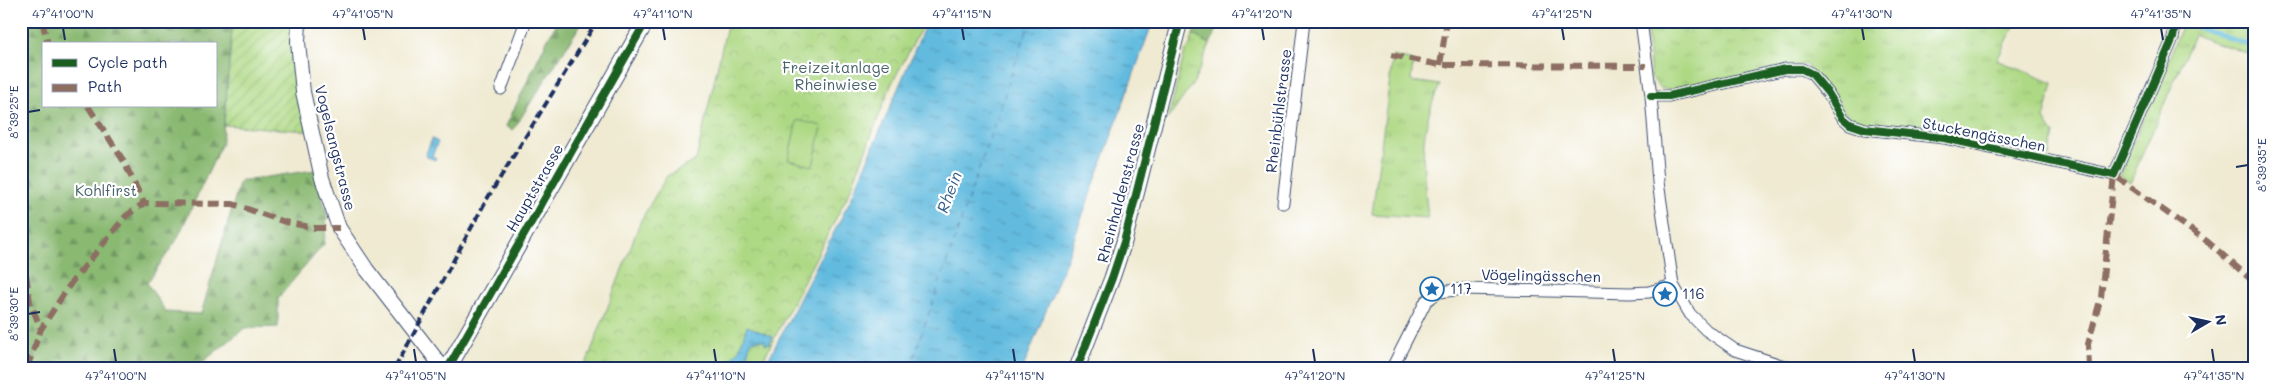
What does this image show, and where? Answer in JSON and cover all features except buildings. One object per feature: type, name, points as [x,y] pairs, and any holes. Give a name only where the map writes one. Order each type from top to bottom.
[{"type":"main road","name":"Hauptstrasse","points":[[448,368],[646,21]]},
{"type":"main road","name":"Rheinhaldenstrasse","points":[[1077,368],[1124,242],[1180,21]]},
{"type":"street","name":"Vogelsangstrasse","points":[[299,21],[298,42],[303,92],[322,178],[339,228],[367,270],[443,368]]},
{"type":"street","points":[[501,89],[526,21]]},
{"type":"street","name":"Rheinbühlstrasse","points":[[1283,203],[1304,21]]},
{"type":"street","points":[[1642,21],[1651,96],[1658,182],[1673,285],[1690,314],[1706,330],[1735,350],[1790,368]]},
{"type":"street","name":"Stuckengässchen","points":[[1651,96],[1669,96],[1785,69],[1802,69],[1818,80],[1850,124],[1865,129],[1944,138],[2114,176],[2173,38],[2176,21]]},
{"type":"street","name":"Vögelingässchen","points":[[1392,368],[1426,301],[1439,292],[1464,289],[1630,293],[1649,292],[1673,285]]},
{"type":"green space","name":"Kohlfirst","points":[[21,21],[233,21],[222,143],[176,241],[147,283],[166,312],[201,314],[240,181],[315,170],[327,216],[324,244],[278,298],[278,327],[245,328],[195,368],[21,368]]},
{"type":"green space","points":[[233,21],[296,21],[307,131],[224,125]]},
{"type":"green space","points":[[558,21],[583,21],[513,130],[506,126]]},
{"type":"green space","name":"Freizeitanlage Rheinwiese","points":[[728,21],[925,21],[891,85],[850,191],[759,368],[589,368],[586,364],[641,220],[667,176],[696,160]]},
{"type":"green space","points":[[1197,21],[1221,21],[1210,44],[1193,35]]},
{"type":"green space","points":[[1646,21],[2017,21],[1997,60],[2053,83],[2044,119],[2054,135],[2049,157],[1856,121],[1845,113],[1805,64],[1676,90],[1660,88],[1651,77]]},
{"type":"green space","points":[[2181,21],[2255,21],[2255,56],[2194,35],[2130,183],[2120,175],[2181,29]]},
{"type":"green space","points":[[1193,35],[1210,44],[1194,82],[1168,119],[1185,51],[1189,48]]},
{"type":"green space","points":[[1393,56],[1413,61],[1411,81],[1440,85],[1433,102],[1425,135],[1424,166],[1428,218],[1372,214]]},
{"type":"green space","points":[[797,120],[822,126],[813,166],[788,160]]},
{"type":"water","name":"Rhein","points":[[927,21],[1153,21],[1066,261],[1023,368],[764,368],[850,201]]},
{"type":"water","points":[[432,139],[438,142],[432,156],[436,158],[435,160],[425,156]]},
{"type":"water","points":[[747,326],[773,337],[769,344],[765,344],[765,340],[753,340],[742,368],[731,368],[733,366],[732,357],[738,352]]},
{"type":"waterway","points":[[2185,23],[2255,47]]},
{"type":"ferry route","points":[[910,368],[1030,21]]},
{"type":"railway","points":[[395,368],[487,199],[597,21]]},
{"type":"marked path","points":[[42,21],[47,42]]},
{"type":"marked path","points":[[1440,65],[1447,21]]},
{"type":"marked path","points":[[1391,55],[1440,65],[1646,66]]},
{"type":"marked path","points":[[89,108],[123,160],[144,203]]},
{"type":"marked path","points":[[2089,368],[2088,344],[2101,297],[2114,175],[2208,242],[2255,283]]},
{"type":"marked path","points":[[27,368],[41,329],[71,283],[126,216],[144,203],[233,204],[285,222],[315,228],[339,228]]},
{"type":"marked path","points":[[21,239],[30,302],[41,329]]},
{"type":"cycle path","points":[[448,368],[646,21]]},
{"type":"cycle path","points":[[1077,368],[1124,242],[1180,21]]},
{"type":"cycle path","points":[[1651,96],[1669,96],[1785,69],[1802,69],[1812,74],[1828,93],[1843,118],[1850,124],[1865,129],[1944,138],[2114,175],[2173,38],[2176,21]]},
{"type":"place","name":"117","points":[[1432,289]]},
{"type":"place","name":"116","points":[[1665,294]]}]
